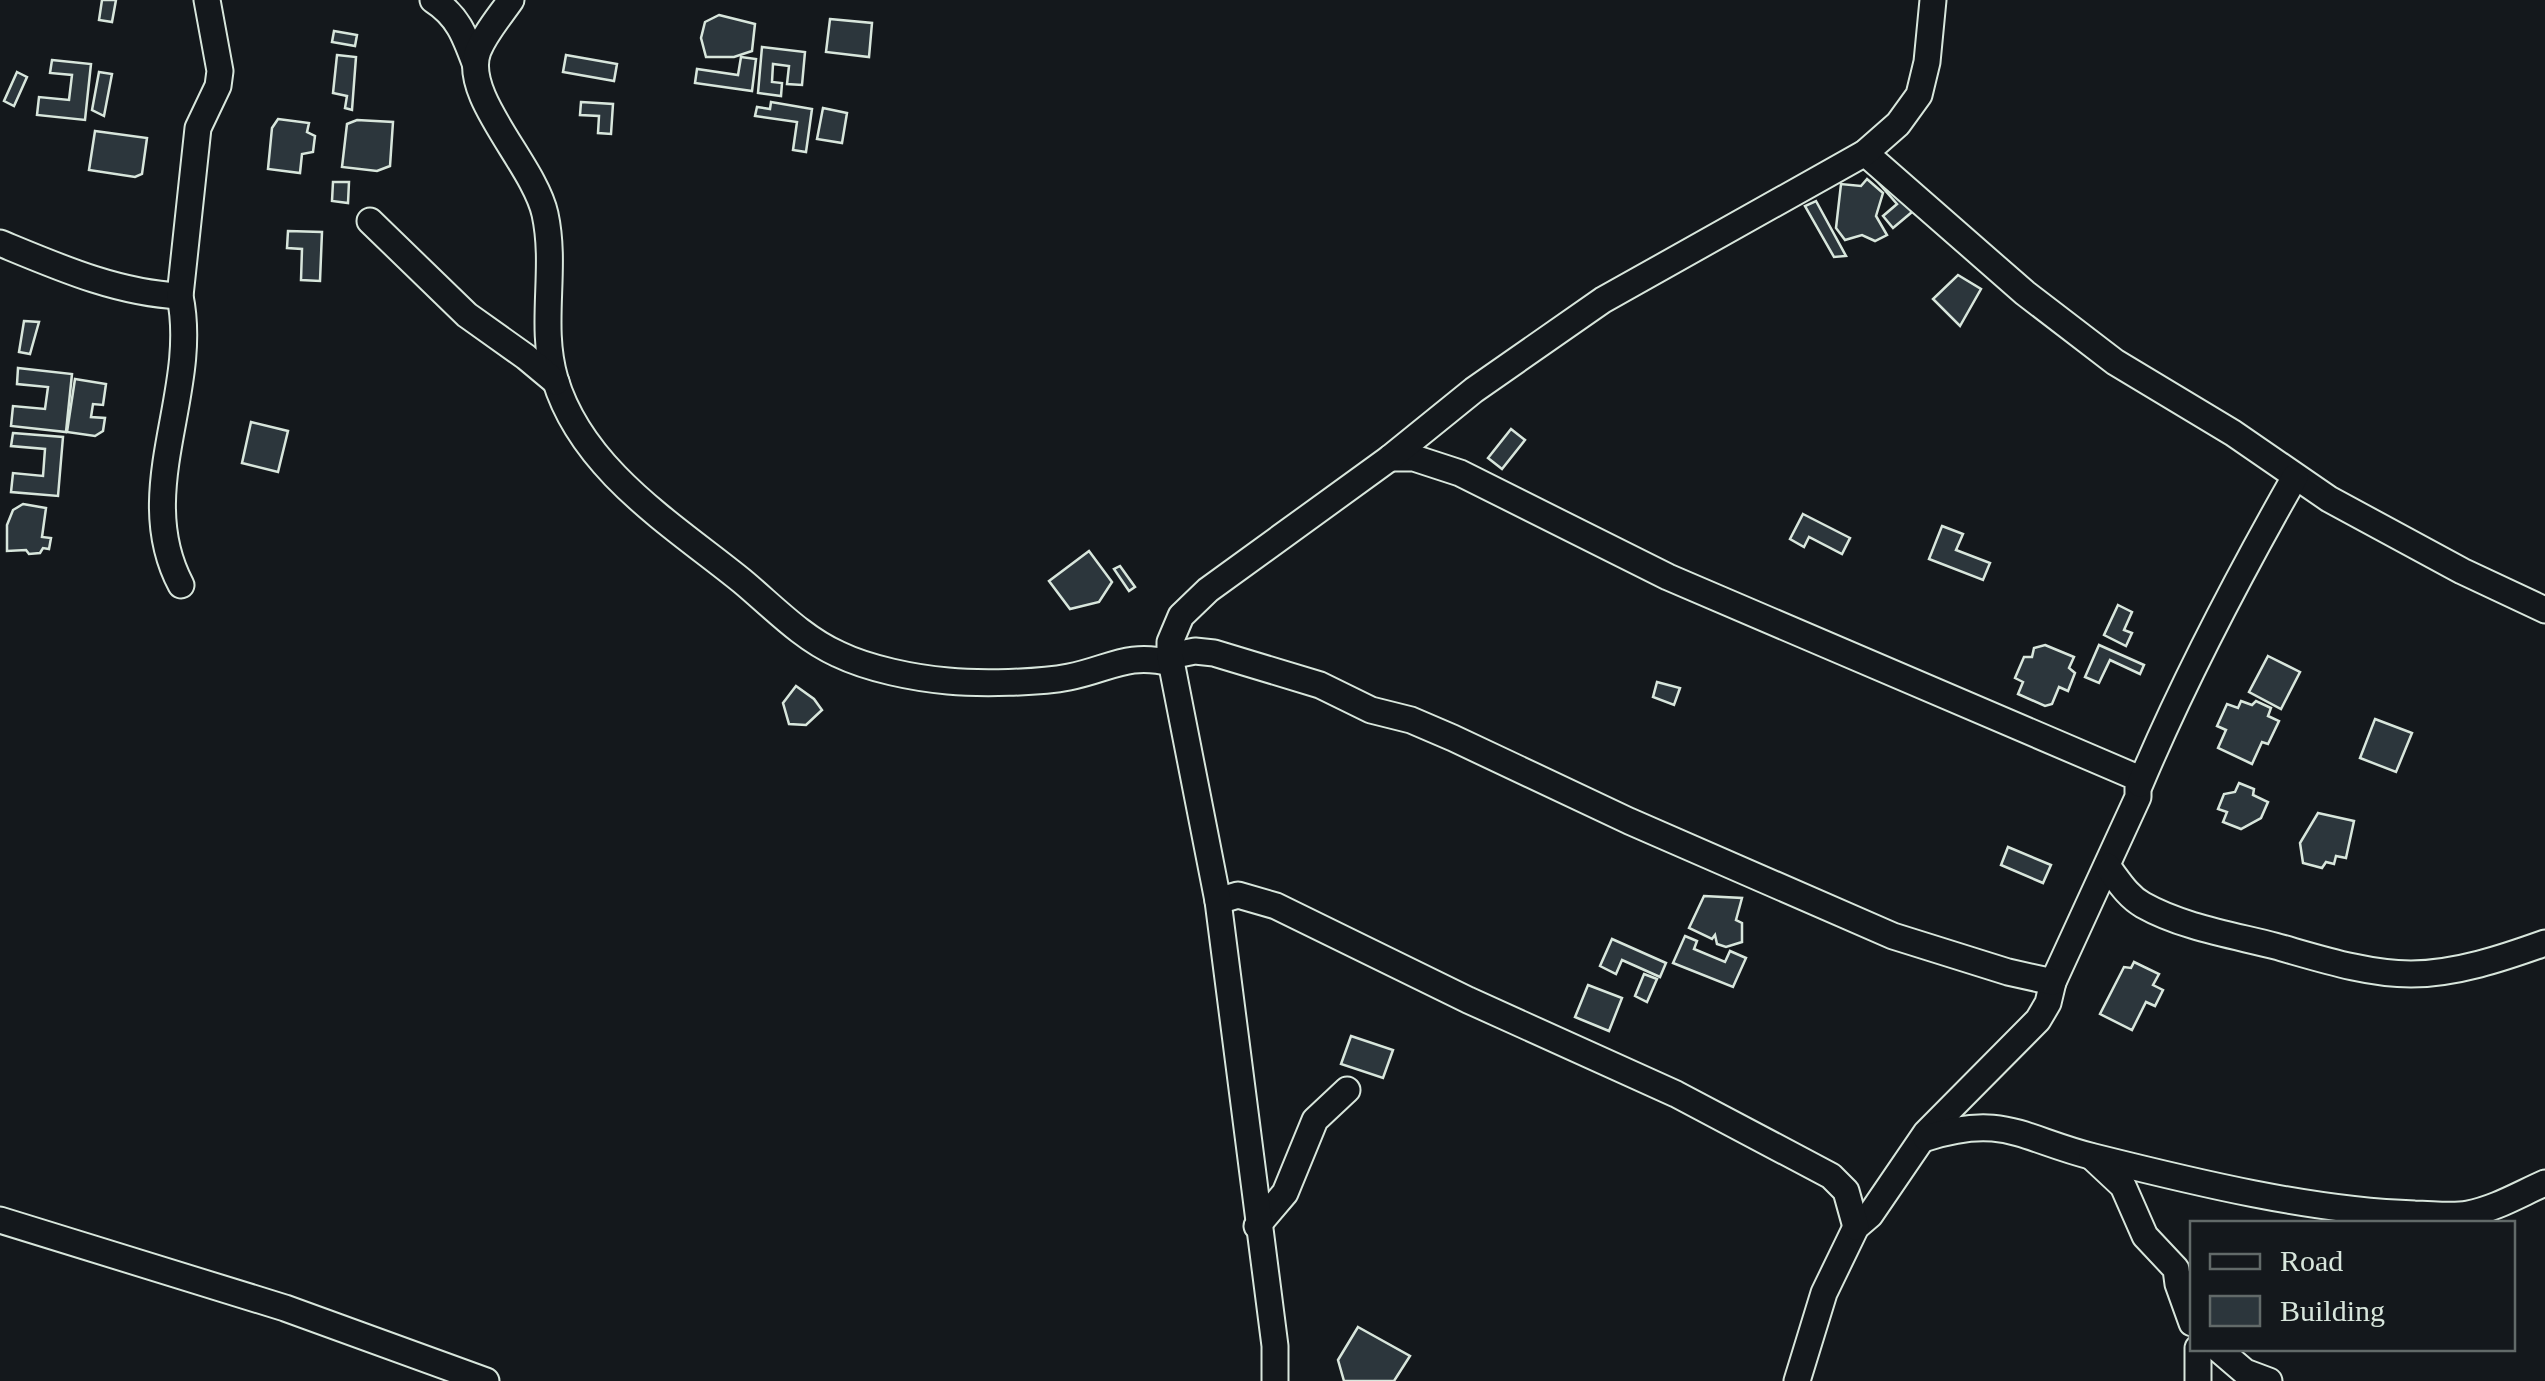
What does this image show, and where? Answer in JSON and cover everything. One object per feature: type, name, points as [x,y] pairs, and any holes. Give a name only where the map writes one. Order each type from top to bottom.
[{"type":"street","points":[[180,586],[165,544],[160,500],[182,372],[184,314],[180,296],[198,128],[218,86],[220,71],[207,0]]},
{"type":"street","points":[[433,0],[450,11],[460,24],[475,62],[479,93],[533,181],[544,212],[550,259],[546,339],[556,382],[582,431],[623,482],[672,528],[789,621],[838,654],[947,681],[1068,677],[1132,658],[1170,660],[1194,651],[1214,654],[1320,685],[1371,710],[1411,720],[1893,936],[2053,982]]},
{"type":"street","points":[[475,62],[478,48],[511,0]]},
{"type":"street","points":[[1275,1381],[1275,1346],[1218,901],[1170,660],[1170,642],[1181,616],[1208,590],[1390,458],[1474,390],[1603,300],[1865,153],[1898,124],[1918,95],[1927,62],[1933,0]]},
{"type":"street","points":[[1865,153],[2025,293],[2115,362],[2233,433],[2295,477],[2462,571],[2545,610]]},
{"type":"street","points":[[370,221],[467,315],[556,382]]},
{"type":"street","points":[[0,242],[110,284],[180,296]]},
{"type":"street","points":[[1390,458],[1414,458],[1460,473],[1668,578],[2134,774],[2140,784]]},
{"type":"street","points":[[1797,1381],[1824,1293],[1856,1228],[1870,1215],[1921,1140],[2038,1020],[2048,1003],[2053,982],[2108,866],[2187,676],[2267,522],[2295,477]]},
{"type":"street","points":[[2108,866],[2129,895],[2145,906],[2212,931],[2365,968],[2426,973],[2484,962],[2545,943]]},
{"type":"street","points":[[1218,901],[1238,895],[1276,906],[1468,1000],[1676,1094],[1831,1176],[1846,1191],[1856,1228]]},
{"type":"street","points":[[1257,1226],[1285,1193],[1315,1120],[1347,1090]]},
{"type":"street","points":[[1921,1140],[1956,1128],[2008,1128],[2091,1156],[2267,1196],[2373,1213],[2466,1215],[2545,1183]]},
{"type":"street","points":[[2091,1156],[2123,1186],[2145,1236],[2176,1270],[2190,1317]]},
{"type":"street","points":[[0,1220],[285,1308],[441,1372],[486,1381]]},
{"type":"street","points":[[2198,1351],[2198,1381]]},
{"type":"street","points":[[2220,1351],[2245,1372],[2269,1381]]},
{"type":"building","points":[[102,0],[116,0],[112,22],[99,20]]},
{"type":"building","points":[[719,15],[755,24],[752,51],[734,57],[706,57],[701,38],[705,22]]},
{"type":"building","points":[[830,19],[872,23],[869,57],[826,52]]},
{"type":"building","points":[[334,31],[357,35],[355,46],[332,42]]},
{"type":"building","points":[[762,47],[805,52],[802,85],[787,84],[789,66],[773,64],[772,82],[782,83],[781,96],[758,93]]},
{"type":"building","points":[[337,55],[356,57],[352,110],[345,108],[347,96],[333,93]]},
{"type":"building","points":[[566,55],[617,64],[614,81],[563,72]]},
{"type":"building","points":[[741,57],[756,59],[752,91],[695,83],[697,69],[738,75]]},
{"type":"building","points":[[52,60],[91,64],[85,120],[37,115],[39,97],[69,100],[72,75],[50,73]]},
{"type":"building","points":[[17,72],[27,77],[14,106],[4,101]]},
{"type":"building","points":[[99,72],[112,74],[104,116],[92,110]]},
{"type":"building","points":[[581,102],[613,104],[611,134],[598,133],[599,116],[580,115]]},
{"type":"building","points":[[771,102],[812,109],[806,152],[793,150],[797,122],[755,116],[757,107],[770,109]]},
{"type":"building","points":[[823,108],[847,113],[842,143],[817,139]]},
{"type":"building","points":[[278,119],[309,123],[307,132],[315,136],[313,152],[302,154],[300,173],[268,169],[272,128]]},
{"type":"building","points":[[357,120],[393,122],[390,166],[377,171],[342,167],[347,124]]},
{"type":"building","points":[[95,131],[147,138],[142,174],[135,177],[89,170]]},
{"type":"building","points":[[1881,177],[1912,212],[1893,228],[1883,216],[1897,204],[1877,181]]},
{"type":"building","points":[[1867,179],[1883,193],[1876,216],[1887,235],[1875,241],[1862,235],[1845,240],[1836,228],[1841,184],[1861,186]]},
{"type":"building","points":[[333,182],[349,182],[348,203],[332,201]]},
{"type":"building","points":[[1816,201],[1846,256],[1834,257],[1805,206]]},
{"type":"building","points":[[288,231],[322,232],[320,281],[301,280],[302,249],[287,248]]},
{"type":"building","points":[[1958,275],[1981,289],[1960,326],[1933,299]]},
{"type":"building","points":[[24,321],[39,322],[30,354],[19,352]]},
{"type":"building","points":[[18,368],[72,374],[66,432],[11,426],[13,406],[45,409],[48,387],[17,384]]},
{"type":"building","points":[[75,379],[106,384],[103,405],[93,404],[91,417],[105,418],[103,431],[95,436],[67,432]]},
{"type":"building","points":[[251,422],[288,431],[278,472],[242,463]]},
{"type":"building","points":[[1511,429],[1525,440],[1502,469],[1488,458]]},
{"type":"building","points":[[13,433],[63,437],[58,496],[11,492],[13,473],[43,476],[45,449],[11,446]]},
{"type":"building","points":[[23,504],[46,508],[42,537],[51,538],[49,549],[29,554],[26,550],[7,551],[7,525],[13,510]]},
{"type":"building","points":[[1803,514],[1850,538],[1842,554],[1809,537],[1804,547],[1790,539]]},
{"type":"building","points":[[1942,526],[1963,534],[1956,550],[1990,563],[1983,580],[1929,559]]},
{"type":"building","points":[[1089,551],[1112,582],[1099,602],[1070,609],[1049,581]]},
{"type":"building","points":[[1120,566],[1135,587],[1129,591],[1114,569]]},
{"type":"building","points":[[2118,605],[2132,612],[2124,630],[2132,633],[2126,646],[2104,635]]},
{"type":"building","points":[[2045,645],[2074,657],[2069,668],[2075,673],[2068,691],[2059,687],[2052,704],[2045,706],[2018,694],[2023,682],[2015,678],[2024,657],[2032,657],[2034,648]]},
{"type":"building","points":[[2099,645],[2144,665],[2140,674],[2110,660],[2099,683],[2085,677]]},
{"type":"building","points":[[2268,656],[2300,672],[2281,709],[2249,692]]},
{"type":"building","points":[[1657,682],[1680,688],[1674,705],[1653,697]]},
{"type":"building","points":[[796,686],[822,710],[806,725],[789,724],[783,703]]},
{"type":"building","points":[[2241,701],[2252,705],[2256,701],[2271,708],[2268,716],[2279,721],[2268,744],[2262,742],[2252,764],[2218,748],[2226,730],[2217,726],[2227,704],[2238,708]]},
{"type":"building","points":[[2375,719],[2412,733],[2396,772],[2360,758]]},
{"type":"building","points":[[2239,783],[2254,789],[2253,795],[2268,802],[2261,818],[2241,829],[2223,822],[2227,812],[2218,809],[2224,794],[2235,792]]},
{"type":"building","points":[[2318,813],[2354,821],[2346,858],[2336,856],[2334,864],[2326,862],[2322,868],[2303,863],[2300,843]]},
{"type":"building","points":[[2008,847],[2051,865],[2043,883],[2001,865]]},
{"type":"building","points":[[1704,896],[1742,898],[1736,920],[1742,923],[1742,942],[1726,947],[1717,944],[1715,935],[1712,939],[1689,928]]},
{"type":"building","points":[[1685,936],[1697,941],[1694,949],[1725,962],[1730,951],[1746,958],[1733,987],[1673,963]]},
{"type":"building","points":[[1612,939],[1666,963],[1660,977],[1622,960],[1616,974],[1600,966]]},
{"type":"building","points":[[2134,962],[2159,974],[2153,985],[2163,990],[2155,1006],[2146,1002],[2132,1030],[2100,1014],[2124,967],[2131,968]]},
{"type":"building","points":[[1644,974],[1657,979],[1647,1002],[1635,996]]},
{"type":"building","points":[[1588,985],[1622,998],[1609,1031],[1575,1017]]},
{"type":"building","points":[[1351,1036],[1393,1050],[1383,1078],[1341,1064]]},
{"type":"building","points":[[1358,1327],[1410,1356],[1394,1381],[1344,1381],[1338,1360]]}]
